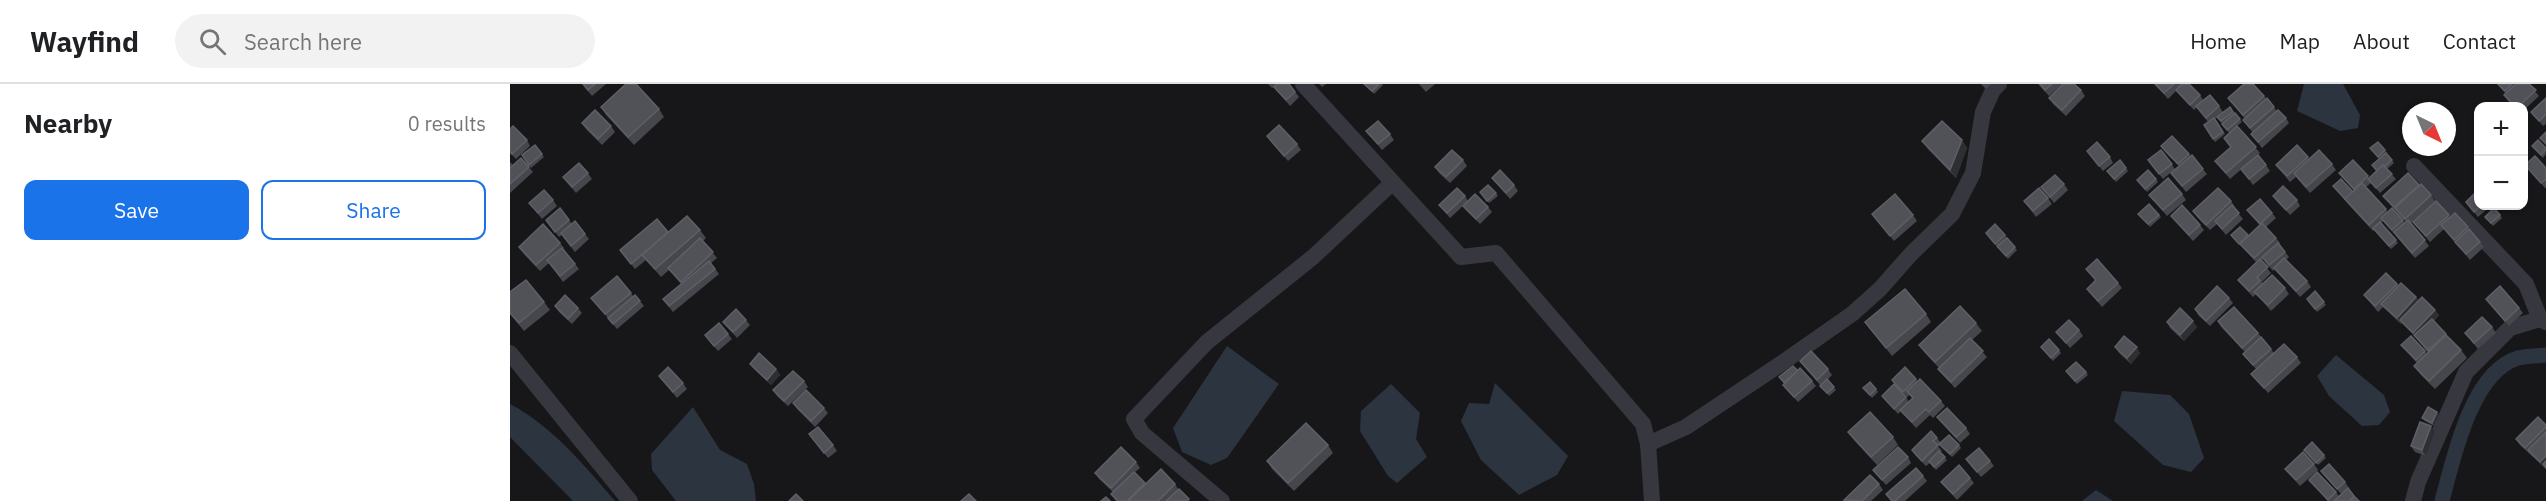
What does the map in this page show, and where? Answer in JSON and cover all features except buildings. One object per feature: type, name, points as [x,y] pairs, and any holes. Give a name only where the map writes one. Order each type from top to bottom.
[{"type":"street","points":[[1303,84],[1461,257],[1496,253],[1643,424],[1648,444],[1652,501]]},
{"type":"street","points":[[1648,444],[1686,427],[1782,363],[1852,314],[1880,289],[1911,254],[1952,214],[1973,174],[1983,112],[1998,84]]},
{"type":"street","points":[[2413,501],[2418,482],[2466,372],[2510,328],[2543,321],[2526,284],[2414,166]]},
{"type":"street","points":[[1222,501],[1142,433],[1134,419],[1207,342],[1312,257],[1392,183]]},
{"type":"street","points":[[510,354],[630,501]]},
{"type":"water","points":[[2304,84],[2343,84],[2360,115],[2358,128],[2340,131],[2297,111]]},
{"type":"water","points":[[1227,346],[1279,384],[1227,458],[1211,465],[1182,452],[1173,428]]},
{"type":"water","points":[[2336,355],[2384,395],[2390,412],[2379,425],[2362,426],[2329,396],[2317,376]]},
{"type":"water","points":[[1495,383],[1568,456],[1557,475],[1519,495],[1481,460],[1461,421],[1469,403],[1489,404]]},
{"type":"water","points":[[1391,384],[1420,413],[1416,439],[1427,457],[1397,483],[1388,476],[1360,431],[1361,411]]},
{"type":"water","points":[[2122,391],[2170,395],[2189,414],[2204,458],[2191,472],[2163,465],[2114,421]]},
{"type":"water","points":[[510,404],[554,435],[615,501],[573,501],[510,437]]},
{"type":"water","points":[[693,407],[720,450],[747,464],[754,484],[756,501],[676,501],[652,470],[651,454]]},
{"type":"water","points":[[2096,490],[2113,501],[2082,501]]},
{"type":"waterway","points":[[2442,501],[2466,419],[2488,380],[2502,366],[2518,358],[2546,355]]}]
